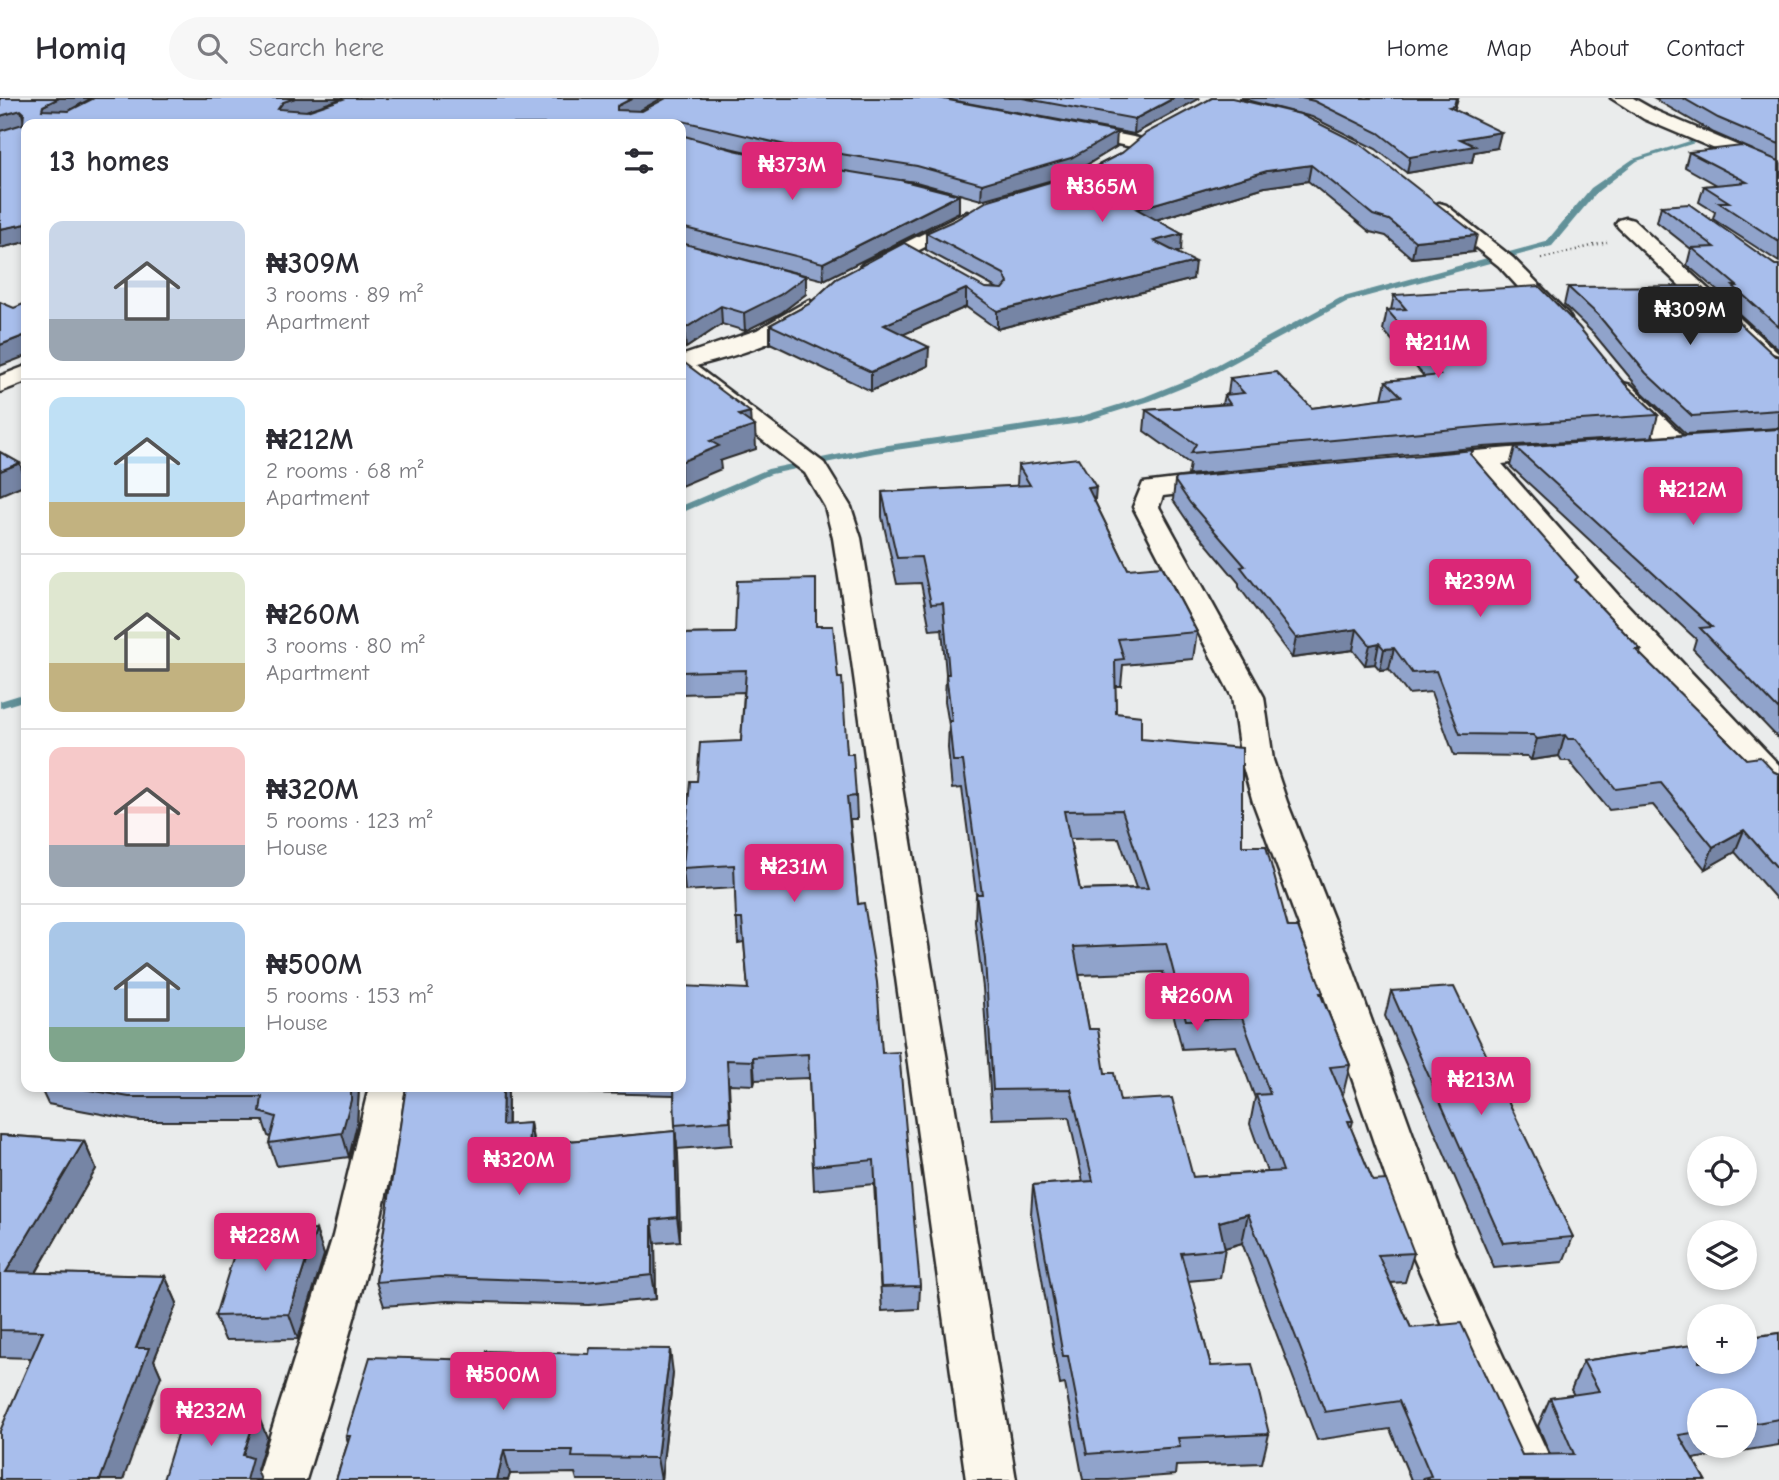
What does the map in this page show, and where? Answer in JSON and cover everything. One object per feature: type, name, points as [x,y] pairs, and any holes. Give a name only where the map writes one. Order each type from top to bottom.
[{"type":"street","points":[[1620,98],[1681,129],[1779,170]]},
{"type":"street","points":[[1058,128],[1137,143]]},
{"type":"street","points":[[1120,156],[1159,131]]},
{"type":"street","points":[[1423,197],[1508,264],[1574,332]]},
{"type":"street","points":[[849,279],[904,249],[947,231],[983,208],[955,201]]},
{"type":"street","points":[[1632,230],[1779,367]]},
{"type":"street","points":[[904,249],[926,262]]},
{"type":"street","points":[[686,363],[761,336],[800,315],[827,290]]},
{"type":"street","points":[[686,369],[815,468],[838,507],[847,537],[916,979],[947,1212],[991,1480]]},
{"type":"street","points":[[1608,372],[1691,444],[1639,447]]},
{"type":"street","points":[[0,385],[21,375]]},
{"type":"street","points":[[1402,465],[1586,451]]},
{"type":"street","points":[[1483,458],[1608,601],[1779,785]]},
{"type":"street","points":[[1240,480],[1152,489],[1146,507],[1248,697],[1258,760],[1270,802],[1330,958],[1434,1254],[1535,1480]]},
{"type":"street","points":[[281,1480],[331,1327],[371,1182],[388,1092]]},
{"type":"path","points":[[1508,264],[1632,230]]},
{"type":"building","points":[[0,98],[59,98],[43,106],[42,110],[69,111],[94,98],[295,98],[283,102],[278,109],[307,111],[346,98],[633,98],[617,106],[617,110],[642,111],[666,98],[938,98],[1117,132],[1071,158],[982,184],[917,166],[790,146],[686,122],[686,119],[23,119],[24,113],[21,110],[0,116]]},
{"type":"building","points":[[1022,98],[1174,98],[1135,119]]},
{"type":"building","points":[[1212,98],[1232,98],[1300,114],[1362,145],[1477,235],[1415,241],[1389,220],[1373,215],[1311,165],[1267,171],[1137,209],[1182,234],[1154,241],[1195,262],[997,311],[966,289],[884,325],[929,347],[871,372],[770,325],[809,304],[836,279],[904,243],[985,288],[1003,289],[1008,283],[1004,274],[926,233],[989,200],[1087,171],[1122,153],[1146,133]]},
{"type":"building","points":[[1301,98],[1456,98],[1454,106],[1449,107],[1501,132],[1460,139],[1475,146],[1410,157],[1379,133],[1314,101]]},
{"type":"building","points":[[1683,98],[1779,98],[1779,144],[1718,118]]},
{"type":"building","points":[[21,125],[21,225],[0,229],[0,131]]},
{"type":"building","points":[[686,136],[734,150],[900,180],[959,195],[823,263],[686,228]]},
{"type":"building","points":[[1742,146],[1779,161],[1779,242],[1718,202],[1729,202],[1704,186],[1747,182],[1689,152]]},
{"type":"building","points":[[1689,204],[1775,265],[1779,265],[1779,327],[1733,286],[1737,286],[1692,248],[1715,247],[1661,206]]},
{"type":"building","points":[[686,244],[806,276],[780,295],[744,313],[721,306],[686,328]]},
{"type":"building","points":[[1539,286],[1579,327],[1625,384],[1658,415],[1488,426],[1191,453],[1196,444],[1146,410],[1230,404],[1224,395],[1244,393],[1230,378],[1276,372],[1312,408],[1401,396],[1386,381],[1440,375],[1426,360],[1431,360],[1387,310],[1406,309],[1394,295]]},
{"type":"building","points":[[1700,286],[1775,356],[1779,356],[1779,410],[1692,416],[1646,373],[1599,316],[1568,287]]},
{"type":"building","points":[[0,302],[14,308],[21,305],[21,337],[0,345]]},
{"type":"building","points":[[686,364],[750,412],[739,415],[755,426],[710,441],[719,446],[686,460]]},
{"type":"building","points":[[1779,429],[1779,710],[1700,628],[1712,627],[1515,447]]},
{"type":"building","points":[[1474,450],[1470,454],[1578,577],[1575,580],[1641,650],[1636,650],[1746,759],[1760,757],[1779,774],[1779,870],[1744,830],[1713,847],[1661,783],[1616,789],[1576,739],[1568,739],[1565,735],[1537,739],[1533,735],[1460,734],[1436,671],[1412,673],[1394,648],[1384,649],[1379,643],[1370,645],[1357,629],[1296,638],[1241,567],[1245,566],[1190,503],[1175,481],[1177,478]]},
{"type":"building","points":[[0,452],[20,463],[0,471]]},
{"type":"building","points":[[1078,458],[1096,487],[1088,488],[1128,569],[1162,566],[1197,632],[1118,639],[1124,659],[1115,660],[1116,713],[1141,716],[1141,739],[1242,748],[1242,846],[1266,846],[1288,927],[1298,927],[1323,993],[1320,993],[1350,1065],[1330,1067],[1353,1121],[1348,1121],[1373,1181],[1386,1180],[1414,1253],[1378,1255],[1411,1328],[1461,1323],[1522,1455],[1574,1454],[1550,1398],[1599,1391],[1583,1361],[1687,1346],[1687,1374],[1757,1374],[1757,1336],[1779,1333],[1779,1419],[1757,1423],[1757,1388],[1687,1388],[1687,1434],[1679,1435],[1687,1449],[1687,1458],[1692,1458],[1705,1480],[1424,1480],[1423,1478],[1431,1476],[1399,1401],[1325,1412],[1248,1214],[1219,1222],[1225,1249],[1181,1253],[1211,1366],[1252,1364],[1269,1434],[1178,1438],[1180,1447],[1087,1454],[1068,1356],[1063,1356],[1033,1185],[1093,1181],[1071,1089],[993,1090],[985,959],[976,894],[982,894],[963,761],[953,761],[943,603],[931,604],[921,557],[897,558],[882,492],[1030,485],[1018,465]],"holes":[[[1122,810],[1148,888],[1080,890],[1064,811]],[[1166,943],[1186,1020],[1242,1018],[1270,1094],[1256,1095],[1283,1171],[1193,1177],[1172,1098],[1120,1101],[1114,1073],[1105,1073],[1098,1029],[1089,1029],[1074,947]]]},
{"type":"building","points":[[816,579],[816,626],[833,626],[838,678],[842,678],[847,754],[853,754],[856,796],[847,797],[858,904],[864,903],[877,982],[882,1053],[899,1052],[920,1286],[881,1287],[874,1160],[813,1166],[808,1054],[753,1057],[753,1061],[727,1060],[730,1121],[675,1125],[674,1092],[686,1092],[686,986],[748,989],[742,919],[736,919],[734,865],[686,868],[690,781],[697,781],[700,743],[741,741],[746,670],[686,672],[686,634],[735,633],[737,581]]},
{"type":"building","points":[[1454,987],[1573,1237],[1503,1243],[1391,991]]},
{"type":"building","points":[[100,1092],[351,1092],[342,1133],[269,1143],[276,1117],[260,1112],[262,1097],[129,1097]]},
{"type":"building","points":[[405,1092],[503,1092],[502,1125],[530,1123],[528,1145],[675,1131],[677,1217],[652,1220],[652,1275],[585,1282],[441,1277],[376,1282]]},
{"type":"building","points":[[0,1135],[84,1141],[6,1272],[165,1276],[136,1348],[149,1348],[100,1480],[0,1480],[0,1431],[43,1331],[0,1330]]},
{"type":"building","points":[[316,1230],[289,1314],[215,1316],[241,1232]]},
{"type":"building","points":[[590,1348],[670,1349],[657,1458],[572,1457],[573,1450],[504,1450],[497,1480],[336,1480],[370,1357],[484,1360],[486,1351],[589,1354]]},
{"type":"building","points":[[257,1413],[243,1455],[252,1458],[246,1480],[163,1480],[183,1415]]},
{"type":"waterway","points":[[686,508],[768,472],[875,450],[1080,420],[1147,399],[1199,378],[1343,300],[1549,244],[1594,190],[1635,160],[1731,130]]},
{"type":"waterway","points":[[0,705],[21,698]]}]
